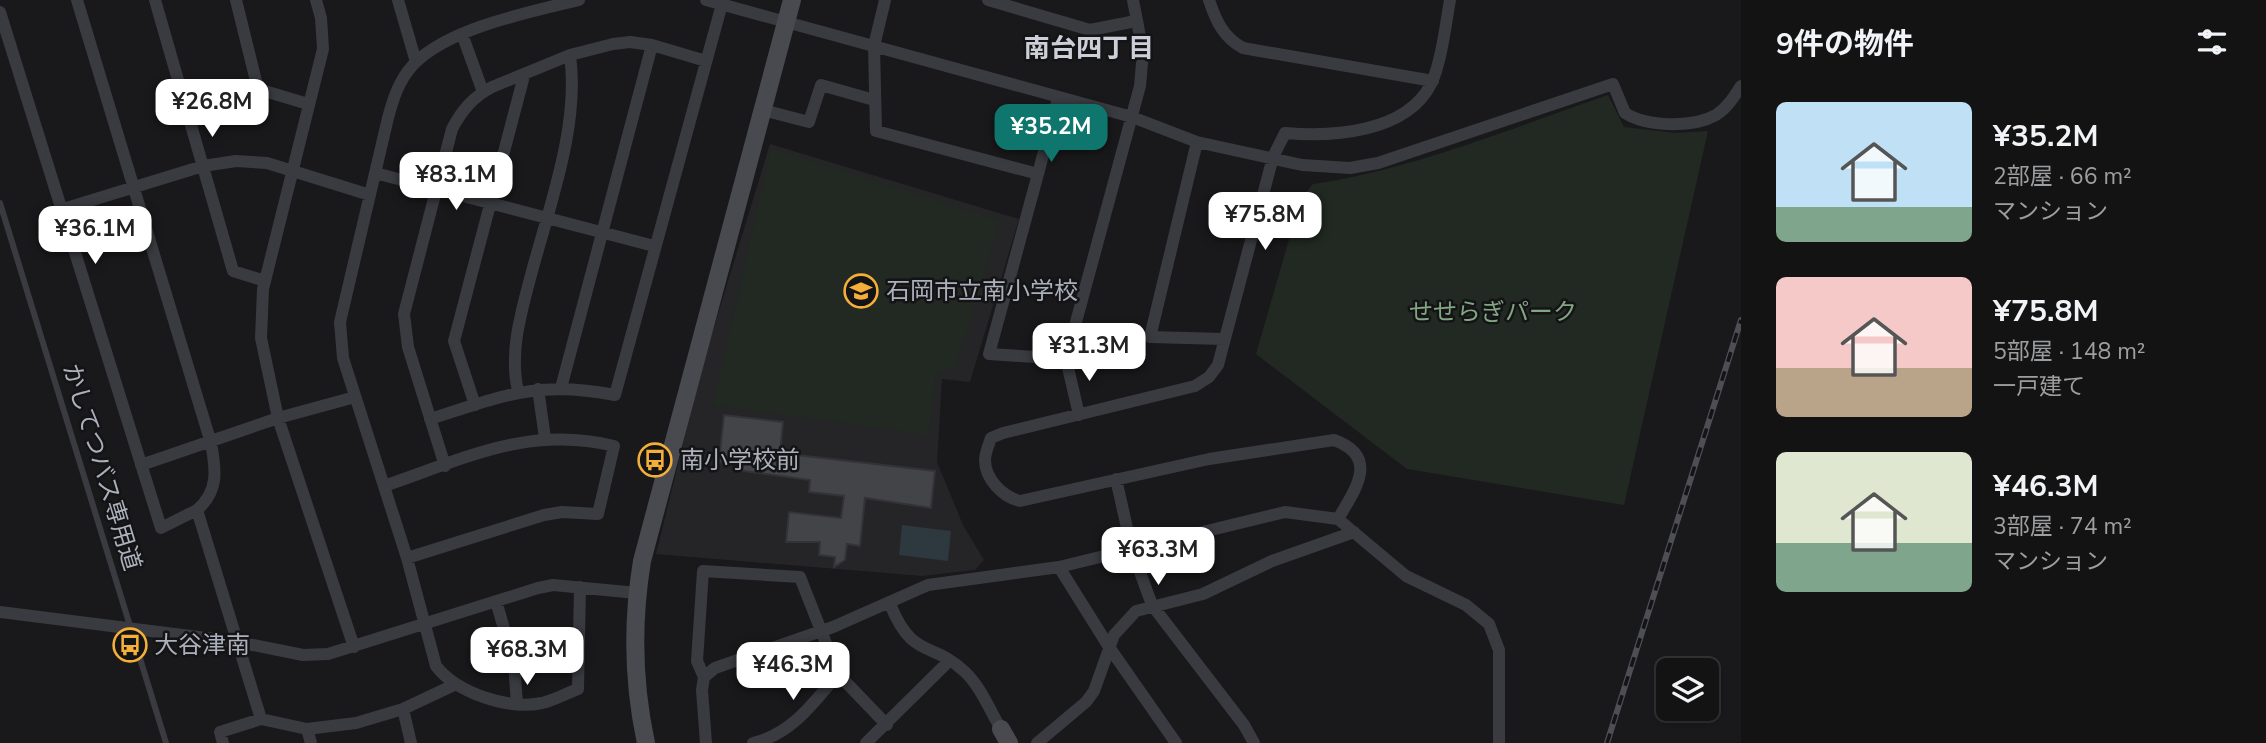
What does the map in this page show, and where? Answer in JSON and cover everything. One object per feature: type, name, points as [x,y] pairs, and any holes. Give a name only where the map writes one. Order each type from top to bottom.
[{"type":"street","points":[[0,12],[161,528],[197,510],[208,501],[217,477],[211,443],[77,0]]},
{"type":"street","points":[[156,0],[233,271],[265,281]]},
{"type":"street","points":[[236,0],[258,89],[308,104]]},
{"type":"street","points":[[316,0],[321,18],[323,50],[265,281],[261,338],[278,418],[354,648]]},
{"type":"street","points":[[398,0],[416,62]]},
{"type":"street","points":[[579,0],[462,34],[431,49],[416,62],[396,91],[340,321],[343,358],[407,558],[436,666],[456,684],[496,701],[541,703],[578,688],[580,587]]},
{"type":"street","points":[[706,0],[1132,117],[1197,142],[1327,169],[1378,163],[1613,84],[1625,113],[1650,122],[1698,121],[1718,113],[1741,86]]},
{"type":"street","points":[[646,743],[637,700],[635,647],[637,593],[648,532],[792,0]]},
{"type":"street","points":[[885,0],[874,46],[876,131],[1038,174]]},
{"type":"street","points":[[988,0],[1033,6],[1090,30],[1136,21]]},
{"type":"street","points":[[1079,415],[1066,359],[1140,86],[1143,52],[1133,0]]},
{"type":"street","points":[[1209,0],[1220,29],[1230,41],[1243,48],[1433,81]]},
{"type":"street","points":[[1338,519],[1361,479],[1359,461],[1354,452],[1334,440],[1209,458],[1020,501],[1010,499],[990,476],[985,460],[991,438],[1195,386],[1209,377],[1218,365],[1273,157],[1285,133],[1344,133],[1376,124],[1413,105],[1433,81],[1450,0]]},
{"type":"street","points":[[430,419],[519,391],[561,388],[615,395],[722,4]]},
{"type":"street","points":[[462,34],[483,92]]},
{"type":"street","points":[[445,466],[408,347],[404,314],[452,129],[462,112],[483,92],[570,55],[621,43],[652,45],[706,61]]},
{"type":"street","points":[[561,388],[600,232],[652,45]]},
{"type":"street","points":[[519,391],[515,378],[517,326],[573,105],[570,55]]},
{"type":"street","points":[[475,405],[454,341],[524,76]]},
{"type":"street","points":[[763,110],[809,122],[821,85],[874,100]]},
{"type":"street","points":[[1058,98],[989,354],[1066,359]]},
{"type":"street","points":[[1197,142],[1150,337],[1224,339]]},
{"type":"street","points":[[60,210],[203,166],[253,161],[370,194]]},
{"type":"street","points":[[375,173],[654,246]]},
{"type":"street","points":[[538,389],[545,438]]},
{"type":"street","points":[[141,465],[278,418],[355,397]]},
{"type":"street","points":[[384,486],[522,440],[581,438],[614,446],[598,514],[562,512],[544,515],[407,558]]},
{"type":"street","points":[[1116,480],[1132,550],[1152,605],[1244,725],[1254,743]]},
{"type":"street","points":[[197,510],[261,719]]},
{"type":"street","points":[[704,677],[715,668],[822,631],[890,604],[928,585],[1059,567],[1193,532],[1285,512],[1338,519],[1406,576],[1466,605],[1489,624],[1499,650],[1499,743]]},
{"type":"street","points":[[1037,743],[1086,702],[1094,691],[1114,635],[1136,611],[1203,594],[1272,561],[1354,532]]},
{"type":"street","points":[[1059,567],[1109,648],[1176,743]]},
{"type":"street","points":[[706,743],[702,690],[704,677],[697,661],[703,571],[800,577],[838,674],[887,725]]},
{"type":"street","points":[[0,612],[238,642],[303,655],[327,654],[354,648],[423,622],[553,585],[637,593]]},
{"type":"street","points":[[496,601],[514,663],[517,704]]},
{"type":"street","points":[[890,604],[898,625],[911,641],[949,661],[965,673],[1005,736]]},
{"type":"street","points":[[866,743],[949,661]]},
{"type":"street","points":[[753,743],[786,730],[804,715],[838,674]]},
{"type":"street","points":[[223,743],[220,732],[261,719],[307,729],[356,723],[403,709],[456,684]]},
{"type":"street","points":[[403,709],[411,743]]},
{"type":"street","points":[[307,729],[311,743]]},
{"type":"lane","name":"かしてつバス専用道","points":[[0,203],[166,743]]},
{"type":"shaded area","name":"石岡市立南小学校","points":[[770,144],[1019,219],[970,382],[942,379],[937,462],[963,525],[984,560],[975,570],[922,576],[656,554],[703,363]]},
{"type":"shaded area","points":[[902,525],[951,531],[948,561],[899,555]]},
{"type":"green space","name":"せせらぎパーク","points":[[1608,95],[1624,127],[1675,133],[1708,131],[1624,505],[1407,469],[1256,354],[1301,198],[1313,184],[1425,158]]},
{"type":"green space","points":[[771,148],[1000,221],[956,367],[936,374],[929,435],[713,405]]},
{"type":"building","points":[[724,415],[783,422],[780,453],[935,471],[931,508],[865,498],[860,546],[847,544],[845,560],[834,567],[835,557],[819,555],[820,542],[786,542],[789,512],[841,518],[844,496],[809,492],[810,480],[736,470],[736,464],[719,462]]},
{"type":"railway","points":[[1607,743],[1741,320]]},
{"type":"place","name":"石岡市立南小学校","points":[[861,291]]},
{"type":"place","name":"南小学校前","points":[[655,460]]},
{"type":"place","name":"大谷津南","points":[[130,645]]},
{"type":"district","name":"南台四丁目","points":[[1089,48]]}]
